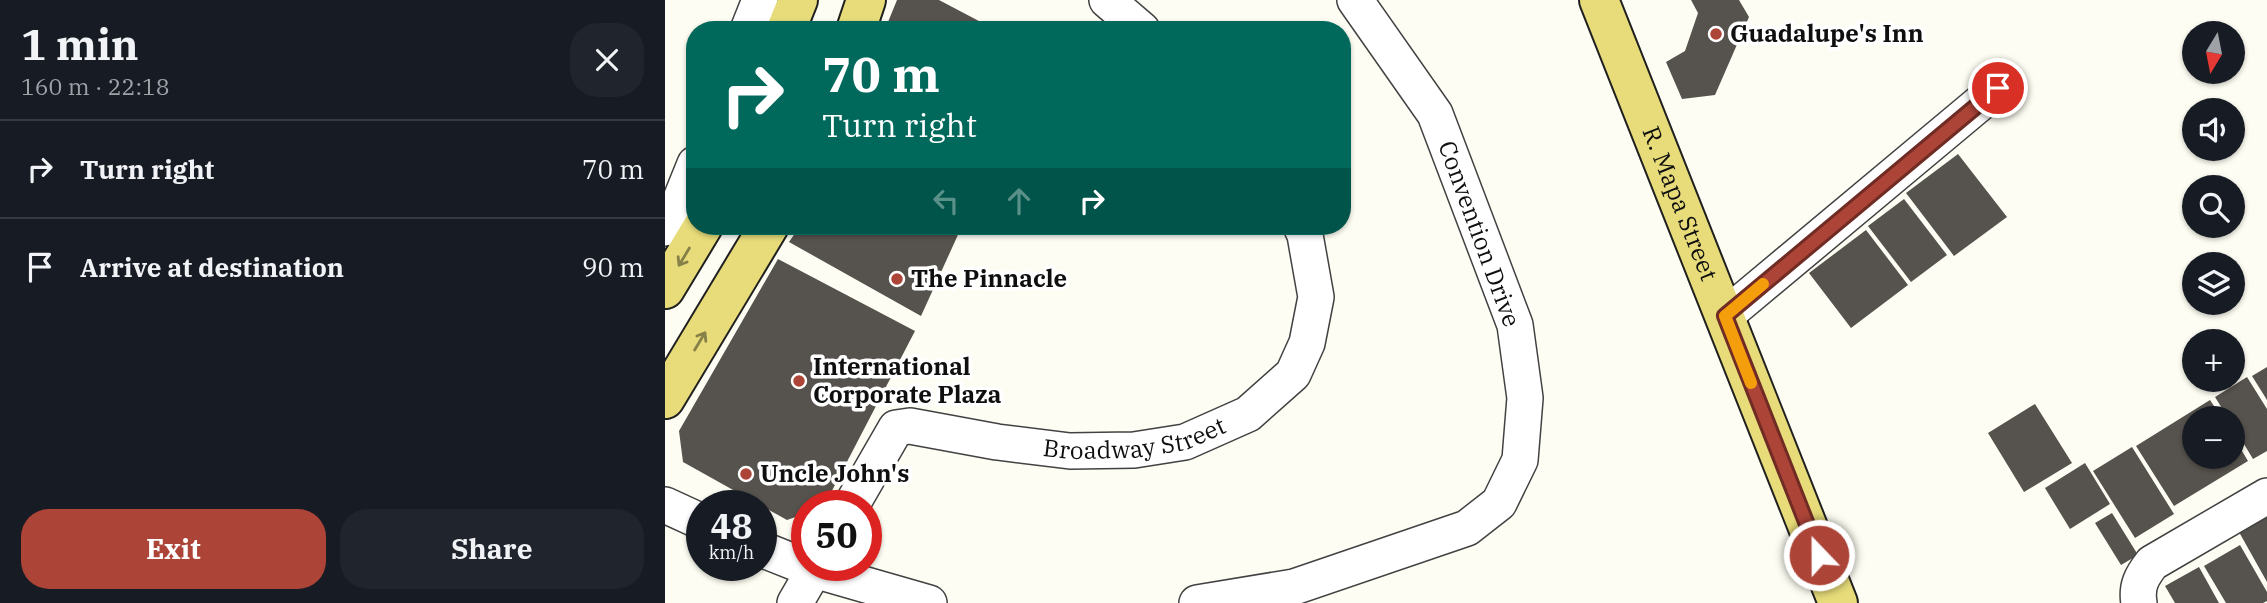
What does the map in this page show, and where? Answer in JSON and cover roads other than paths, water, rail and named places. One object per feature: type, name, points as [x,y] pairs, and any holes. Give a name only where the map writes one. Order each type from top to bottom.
[{"type":"main road","name":"R. Mapa Street","points":[[1599,0],[1838,603]]},
{"type":"main road","points":[[665,289],[677,222]]},
{"type":"main road","points":[[665,399],[764,235]]},
{"type":"street","points":[[1107,0],[1132,21]]},
{"type":"street","name":"Convention Drive","points":[[1197,603],[1294,587],[1467,528],[1499,503],[1520,460],[1525,398],[1514,325],[1434,114],[1355,0]]},
{"type":"street","points":[[764,21],[788,7]]},
{"type":"street","points":[[1725,316],[1998,88]]},
{"type":"street","points":[[677,222],[686,193]]},
{"type":"street","name":"Broadway Street","points":[[860,490],[896,428],[910,426],[997,442],[1070,451],[1134,450],[1185,442],[1248,414],[1293,374],[1307,344],[1316,297],[1305,235]]},
{"type":"street","points":[[2139,603],[2137,591],[2141,576],[2152,563],[2267,496]]},
{"type":"street","points":[[665,505],[686,515]]},
{"type":"street","points":[[795,603],[808,581]]},
{"type":"street","points":[[857,581],[929,603]]},
{"type":"place","name":"Guadalupe's Inn","points":[[1716,34]]},
{"type":"place","name":"The Pinnacle","points":[[897,279]]},
{"type":"place","name":"International Corporate Plaza","points":[[799,381]]},
{"type":"place","name":"Uncle John's","points":[[746,474]]}]
